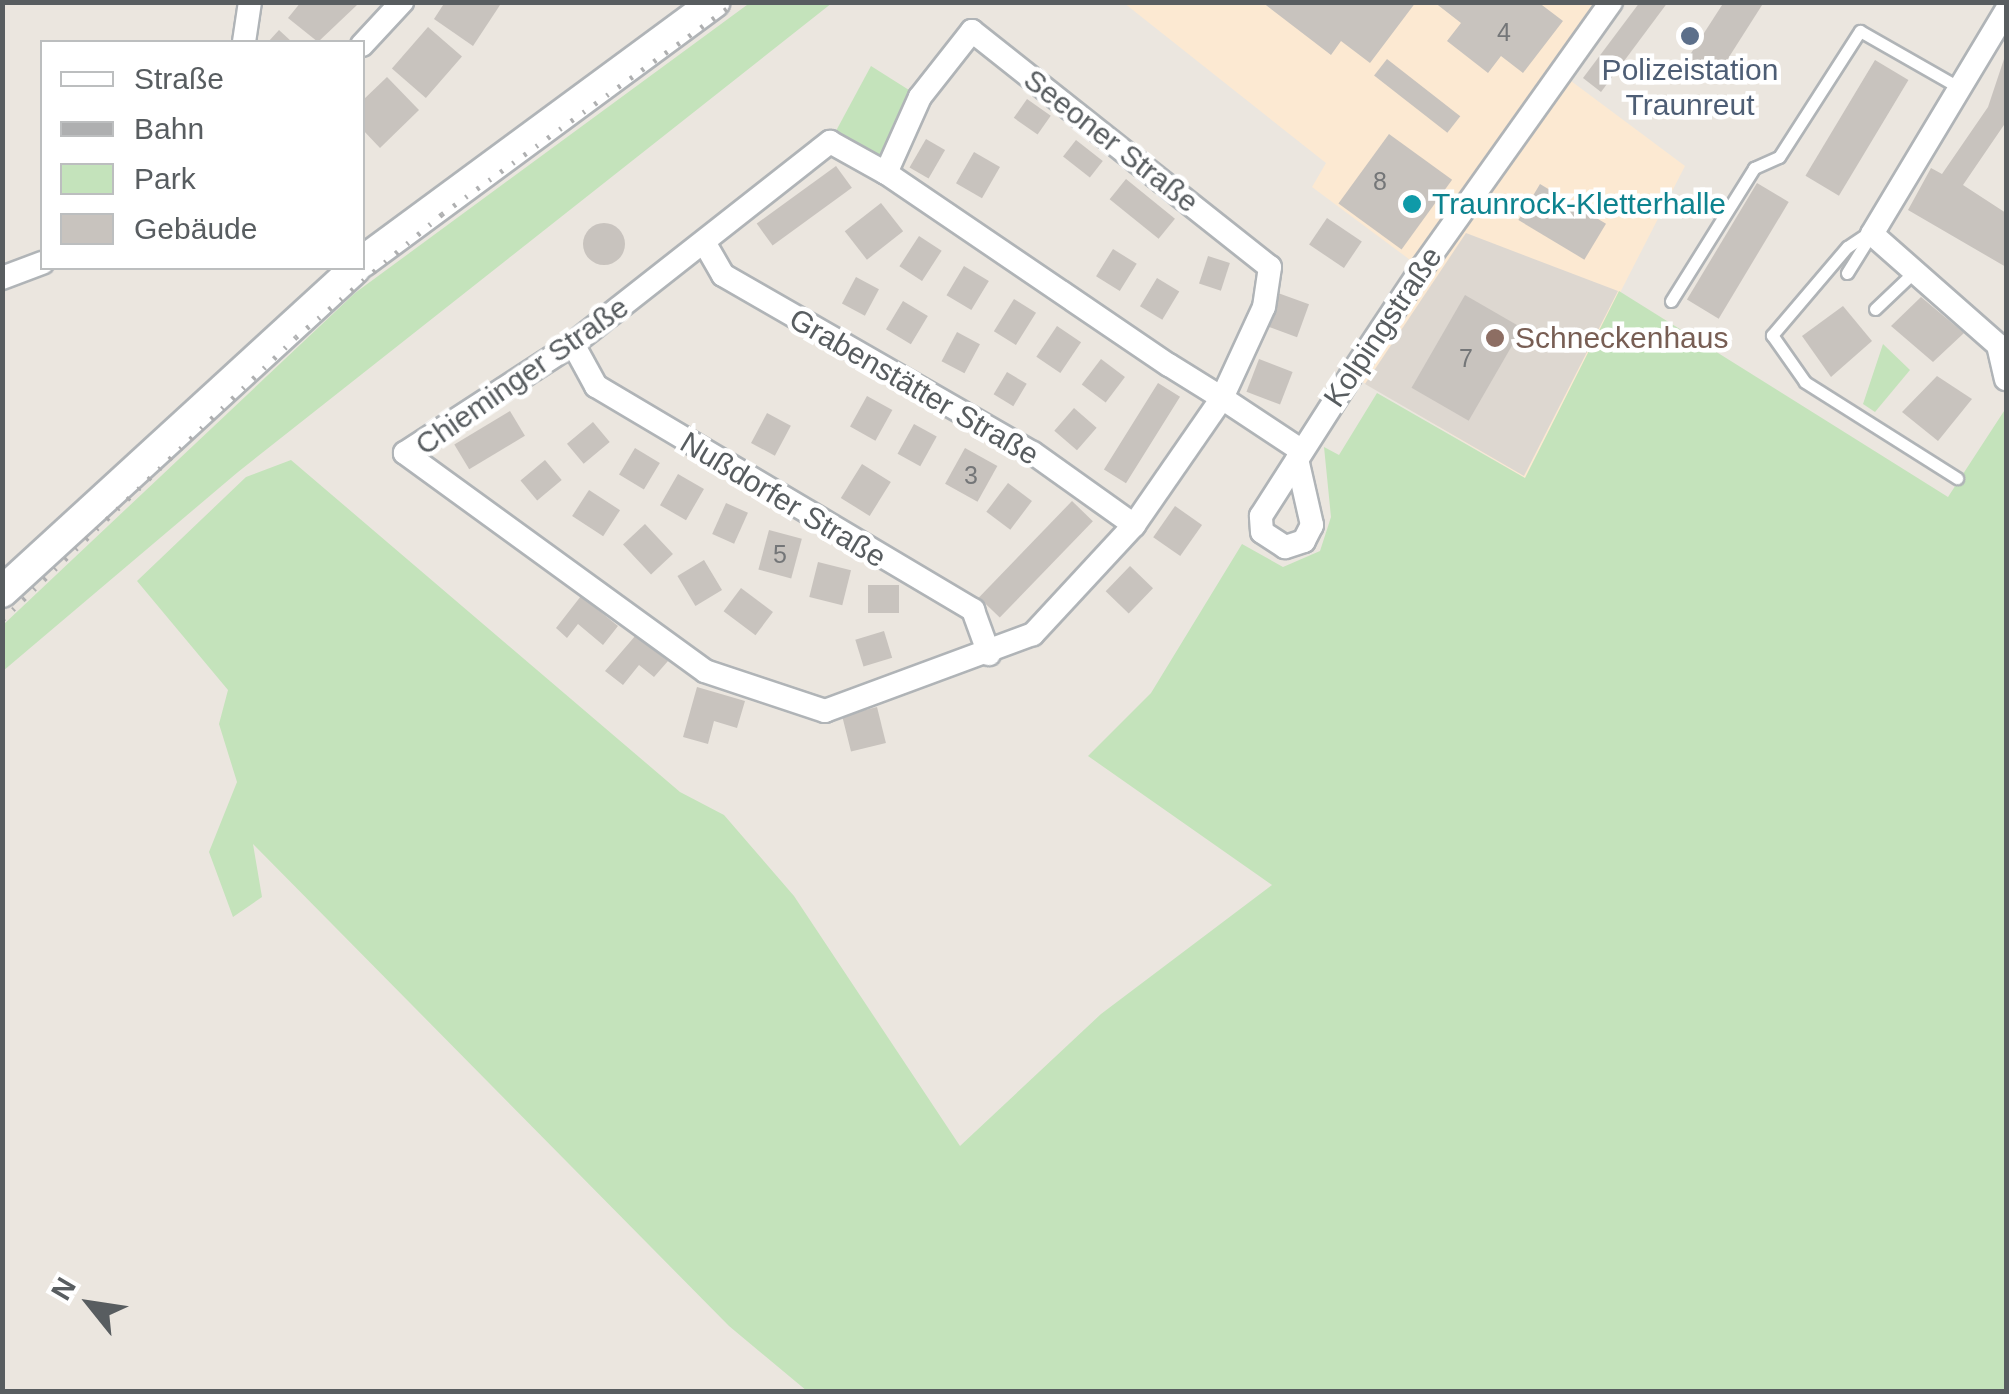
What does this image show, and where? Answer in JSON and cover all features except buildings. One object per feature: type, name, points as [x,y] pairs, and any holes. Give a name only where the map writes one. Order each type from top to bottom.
[{"type":"street","points":[[244,40],[250,2]]},
{"type":"street","points":[[365,43],[402,2]]},
{"type":"street","points":[[365,260],[715,2]]},
{"type":"street","name":"Kolpingstraße","points":[[1300,455],[1611,2]]},
{"type":"street","points":[[2006,11],[1874,229],[1878,247],[1916,270],[1998,346],[2006,379]]},
{"type":"street","name":"Seeoner Straße","points":[[886,173],[920,98],[972,31],[1270,268],[1264,307],[1222,398]]},
{"type":"street","name":"Chieminger Straße","points":[[1222,398],[1134,524],[1033,634],[989,654],[826,712],[722,677],[406,453],[573,344],[830,142],[886,173],[1222,398],[1300,455]]},
{"type":"street","name":"Grabenstätter Straße","points":[[704,242],[723,275],[1033,453],[1134,524]]},
{"type":"street","points":[[2,278],[40,264]]},
{"type":"street","points":[[2,592],[353,270]]},
{"type":"street","name":"Nußdorfer Straße","points":[[573,344],[596,386],[973,610],[989,654]]},
{"type":"lane","points":[[1671,301],[1754,168],[1779,157],[1860,31],[1960,88]]},
{"type":"lane","points":[[1846,274],[1874,229]]},
{"type":"lane","points":[[1874,229],[1772,334],[1805,382],[1957,478]]},
{"type":"lane","points":[[1875,309],[1916,270]]},
{"type":"shaded area","points":[[1124,3],[1613,3],[1563,75],[1685,166],[1525,478],[1351,375],[1421,268],[1312,187],[1326,163]]},
{"type":"shaded area","name":"Schneckenhaus","points":[[1466,233],[1618,291],[1524,476],[1365,384]]},
{"type":"green space","points":[[751,2],[832,3],[238,472],[3,671],[3,625],[355,293]]},
{"type":"green space","points":[[871,66],[920,97],[886,173],[830,142]]},
{"type":"green space","points":[[1619,291],[1948,497],[2006,408],[2006,1391],[807,1391],[729,1326],[253,844],[262,897],[233,917],[209,852],[237,782],[219,724],[228,690],[137,581],[246,477],[291,460],[680,792],[724,815],[794,896],[960,1146],[1101,1014],[1272,885],[1088,756],[1151,693],[1242,544],[1283,567],[1320,551],[1331,517],[1324,447],[1339,455],[1377,393],[1525,478]]},
{"type":"green space","points":[[1883,344],[1910,370],[1875,412],[1863,404]]},
{"type":"railway","points":[[2,620],[296,337],[442,214],[736,2]]},
{"type":"place","name":"Polizeistation Traunreut","points":[[1690,36]]},
{"type":"place","name":"Traunrock-Kletterhalle","points":[[1412,204]]},
{"type":"place","name":"Schneckenhaus","points":[[1495,338]]}]
